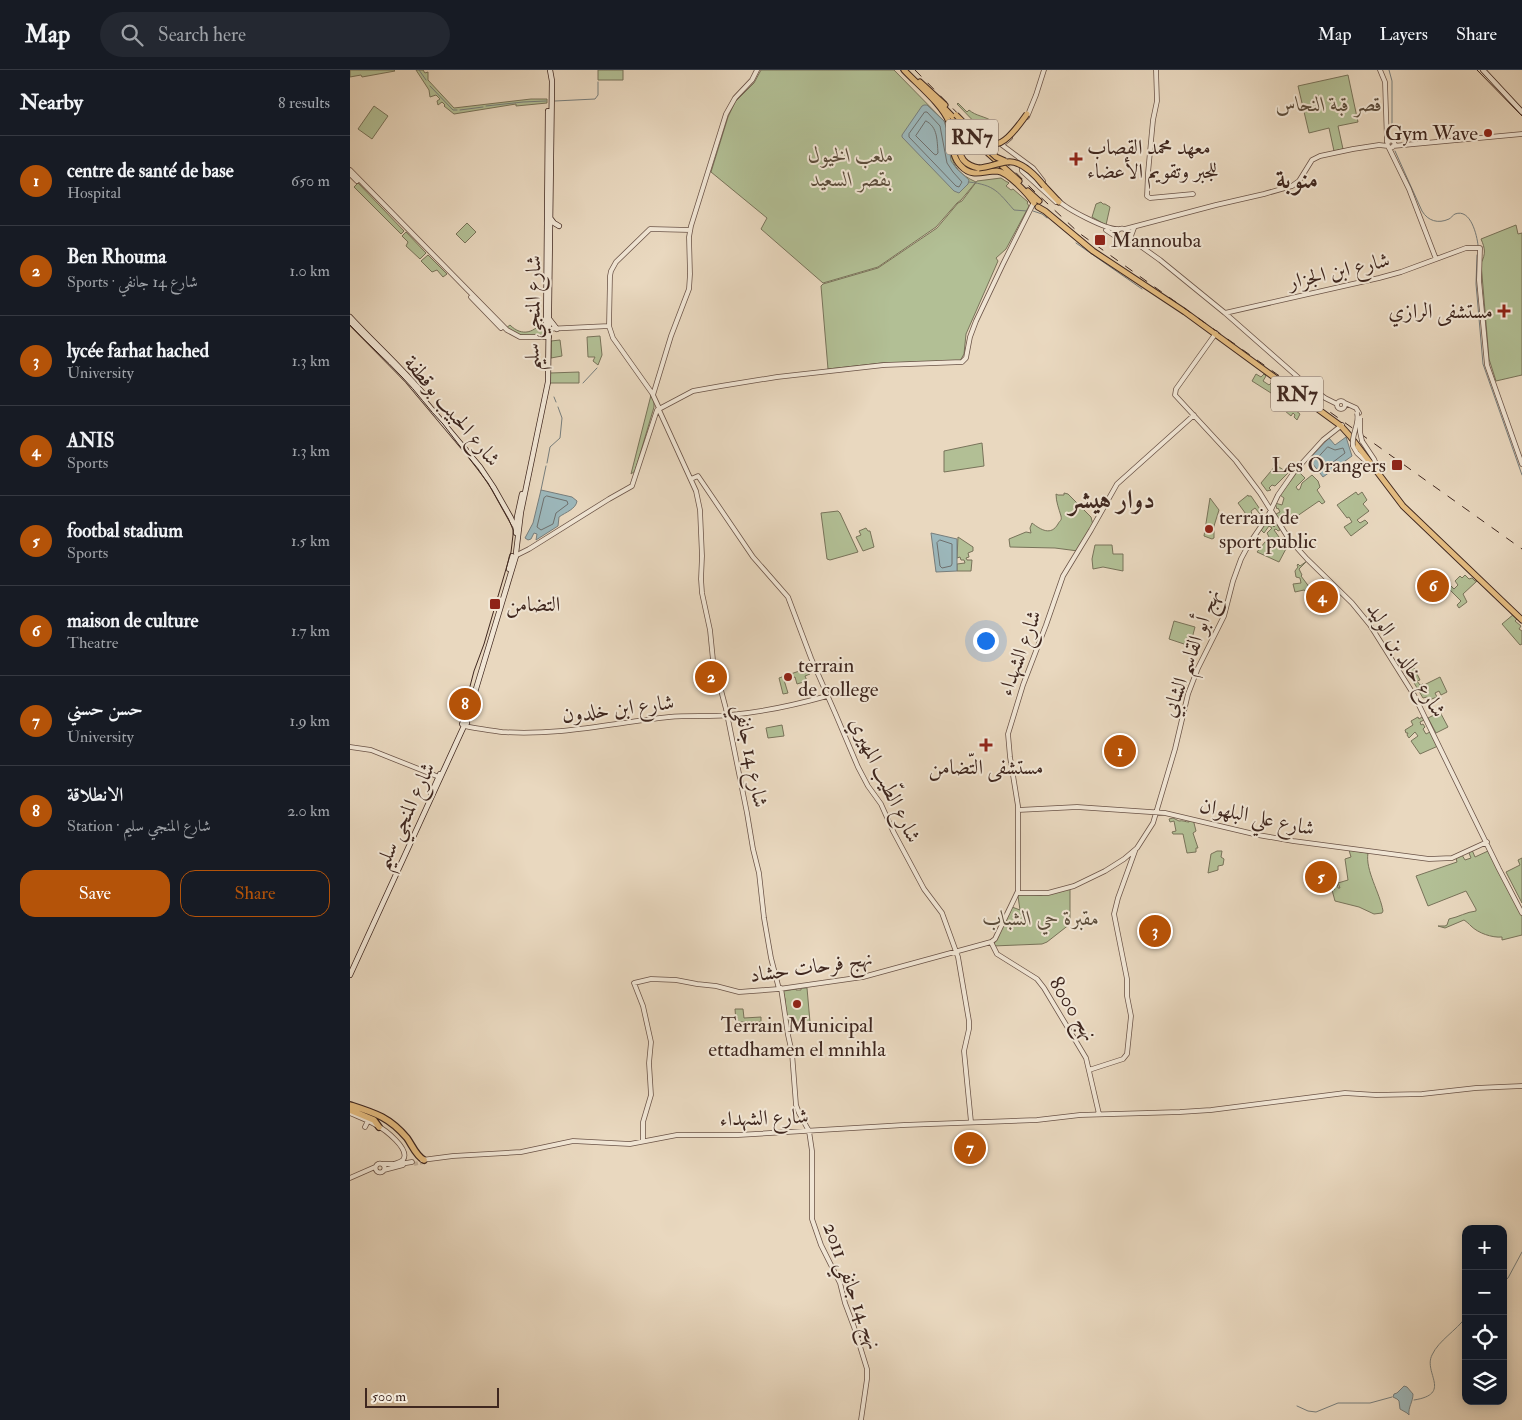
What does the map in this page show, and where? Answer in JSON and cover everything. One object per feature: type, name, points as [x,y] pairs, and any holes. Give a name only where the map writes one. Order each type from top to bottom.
[{"type":"highway","points":[[350,1105],[374,1117],[379,1126]]},
{"type":"highway","points":[[350,1112],[374,1117],[382,1116],[405,1137],[423,1161]]},
{"type":"main road","name":"شارع المنجي سليم","points":[[548,70],[552,81],[550,319],[548,329]]},
{"type":"main road","name":"شارع المنجي سليم","points":[[350,975],[465,724],[516,554],[520,510],[549,378],[548,70]]},
{"type":"main road","name":"RN7","points":[[906,70],[920,82],[989,154],[1040,200],[1049,212]]},
{"type":"main road","name":"RN7","points":[[906,70],[936,103],[952,117],[954,155],[960,165],[968,172],[978,174],[998,172],[1011,179],[1036,204],[1084,245],[1216,333]]},
{"type":"main road","points":[[1483,70],[1522,112]]},
{"type":"main road","points":[[952,117],[982,141],[994,145],[1006,140],[1030,110]]},
{"type":"main road","points":[[952,117],[996,158],[1017,163],[1029,170],[1052,198]]},
{"type":"main road","points":[[952,117],[952,133],[956,153],[961,162],[969,167],[979,169],[1013,164],[1027,171],[1059,202]]},
{"type":"main road","points":[[961,162],[958,147],[967,141],[976,143],[989,154]]},
{"type":"main road","points":[[1011,161],[979,169],[966,164],[961,157],[960,148],[966,143],[971,142],[976,145],[1011,179]]},
{"type":"main road","points":[[968,172],[978,176],[1000,174],[1018,186]]},
{"type":"main road","name":"RN7","points":[[1029,191],[1036,204],[1049,212],[1086,244],[1216,333],[1342,425],[1398,497],[1412,512],[1522,615]]},
{"type":"main road","points":[[550,218],[558,226],[550,234]]},
{"type":"main road","points":[[1114,266],[1118,272]]},
{"type":"main road","name":"شارع الحبيب بوقطفة","points":[[350,317],[411,378],[442,416],[491,479],[516,530]]},
{"type":"main road","points":[[550,319],[552,325],[558,329]]},
{"type":"main road","name":"شارع الحبيب بوقطفة","points":[[350,322],[408,381],[440,418],[480,467],[508,511],[519,518]]},
{"type":"main road","points":[[548,338],[553,331],[558,329]]},
{"type":"main road","name":"RN7","points":[[1377,470],[1396,498],[1410,514],[1522,620]]},
{"type":"main road","points":[[508,511],[520,510]]},
{"type":"main road","name":"شارع المنجي سليم","points":[[516,554],[516,530],[519,518]]},
{"type":"main road","name":"شارع المنجي سليم","points":[[350,969],[465,724]]},
{"type":"street","points":[[653,395],[688,289],[690,230],[722,126],[736,96],[752,80],[757,70]]},
{"type":"street","points":[[1044,70],[1030,110],[1004,144],[1035,171],[1059,202],[1103,226],[1112,229],[1122,228],[1132,240],[1225,313],[1300,379],[1337,404],[1339,408],[1350,408],[1358,413]]},
{"type":"street","points":[[1156,70],[1157,101],[1153,120],[1147,196],[1150,198],[1192,194]]},
{"type":"street","points":[[1380,70],[1385,82],[1387,133],[1392,155],[1410,189],[1434,258]]},
{"type":"street","points":[[1124,239],[1127,232],[1135,227],[1292,186],[1299,181],[1308,165],[1315,158],[1332,152],[1390,144],[1402,146],[1522,134]]},
{"type":"street","points":[[1023,162],[1022,171],[1063,207],[1111,232],[1118,238],[1140,246]]},
{"type":"street","points":[[350,172],[506,330],[520,337],[548,338]]},
{"type":"street","points":[[516,554],[632,486],[652,422],[658,410],[693,391],[777,377],[884,365],[962,362],[966,358],[970,336],[976,321],[1030,211],[1036,204]]},
{"type":"street","points":[[1132,240],[1135,227]]},
{"type":"street","points":[[548,329],[609,326],[610,276],[616,262],[650,229],[690,230]]},
{"type":"street","points":[[1118,229],[1116,234],[1118,238]]},
{"type":"street","name":"شارع ابن الجزار","points":[[1225,313],[1380,278],[1458,251],[1480,250],[1479,280],[1487,365],[1522,464]]},
{"type":"street","name":"شارع 14 جانفي","points":[[609,326],[613,338],[656,400],[658,410],[663,417],[696,491],[700,510],[702,593],[710,630],[713,660],[728,715],[760,878],[771,958],[780,988],[792,1054],[796,1105],[809,1131]]},
{"type":"street","name":"شارع خالد بن الوليد","points":[[1216,333],[1175,392],[1176,397],[1236,461],[1297,548],[1362,615],[1404,678],[1434,734],[1522,913]]},
{"type":"street","points":[[1337,404],[1340,400],[1356,408],[1360,418],[1362,441],[1374,459],[1377,470]]},
{"type":"street","points":[[1343,408],[1345,402]]},
{"type":"street","points":[[1358,413],[1353,446],[1357,453],[1377,470]]},
{"type":"street","name":"شارع الشهداء","points":[[991,942],[995,938],[1018,893],[1018,810],[1008,734],[1023,685],[1063,576],[1117,484],[1194,415]]},
{"type":"street","name":"نهج أبو القاسم الشابي","points":[[1018,893],[1048,893],[1074,886],[1104,871],[1135,850],[1153,823],[1163,792],[1185,702],[1224,616],[1239,564],[1246,548],[1294,472],[1323,440],[1342,425]]},
{"type":"street","name":"شارع الطّيب المهيري","points":[[691,479],[698,476],[753,557],[788,598],[811,658],[858,767],[868,786],[881,804],[924,889],[942,913],[959,960],[969,1024],[964,1052],[971,1122]]},
{"type":"street","name":"شارع ابن خلدون","points":[[465,724],[471,727],[509,732],[552,732],[668,717],[728,715],[791,706],[827,696]]},
{"type":"street","points":[[350,747],[371,750],[439,777]]},
{"type":"street","name":"شارع علي البلهوان","points":[[1018,810],[1077,807],[1176,814],[1258,835],[1422,858],[1452,858],[1487,842]]},
{"type":"street","points":[[1090,1070],[1123,1059],[1127,1054],[1131,1016],[1127,979],[1114,914],[1135,850]]},
{"type":"street","name":"نهج فرحات حشاد","points":[[643,1142],[644,1119],[651,1095],[649,1063],[651,1042],[643,1006],[634,983],[651,980],[676,980],[716,986],[738,992],[780,988],[861,978],[991,942]]},
{"type":"street","name":"نهج 8000","points":[[991,942],[997,954],[1037,979],[1044,988],[1082,1052],[1090,1070],[1099,1114]]},
{"type":"street","name":"شارع الشهداء","points":[[423,1161],[460,1155],[521,1152],[573,1141],[635,1144],[677,1135],[809,1131],[1037,1120],[1076,1115],[1180,1112],[1211,1110],[1345,1093],[1376,1095],[1422,1094],[1476,1088],[1522,1086]]},
{"type":"street","points":[[350,1112],[379,1126],[404,1151],[402,1160],[392,1165]]},
{"type":"street","points":[[365,1127],[367,1125],[366,1120]]},
{"type":"street","name":"نهج 14 جانفي 2011","points":[[809,1131],[812,1153],[812,1219],[820,1244],[840,1283],[866,1369],[867,1379],[861,1420]]},
{"type":"street","points":[[350,1178],[376,1169],[378,1164],[413,1163],[391,1167],[380,1173],[376,1169]]},
{"type":"street","points":[[382,1164],[384,1170]]},
{"type":"green space","points":[[350,70],[395,71],[362,77],[361,75],[350,77]]},
{"type":"green space","points":[[416,70],[428,72],[428,80],[454,108],[531,99],[547,99],[547,103],[516,106],[516,104],[454,114],[442,102],[438,105],[437,101],[440,99],[436,95],[430,97],[429,90]]},
{"type":"green space","points":[[598,70],[623,70],[623,80],[598,80]]},
{"type":"green space","name":"ملعب الخيول بقصر السعيد","points":[[761,70],[894,70],[944,121],[954,163],[958,170],[976,182],[936,227],[878,267],[823,283],[761,229],[767,218],[711,172],[728,117],[735,102],[754,83]]},
{"type":"green space","name":"قصر قبة النحاس","points":[[1348,75],[1358,122],[1338,126],[1343,149],[1334,151],[1329,128],[1309,133],[1298,86]]},
{"type":"green space","points":[[957,104],[967,112],[969,110],[992,121],[984,129],[984,132]]},
{"type":"green space","points":[[374,106],[388,116],[372,139],[358,129]]},
{"type":"green space","points":[[1001,178],[1009,183],[1006,186],[1011,190],[1013,189],[1028,202],[1029,206],[1006,249],[996,258],[998,261],[966,334],[964,354],[960,361],[882,363],[828,369],[821,286],[878,268],[937,228],[958,203],[962,201],[977,181]]},
{"type":"green space","points":[[358,183],[404,231],[401,234],[354,187]]},
{"type":"green space","points":[[1101,202],[1110,207],[1106,225],[1092,217],[1096,204]]},
{"type":"green space","points":[[467,223],[476,232],[465,243],[456,234]]},
{"type":"green space","name":"مستشفى الرازي","points":[[1516,225],[1518,234],[1522,233],[1522,375],[1496,381],[1489,359],[1481,263],[1484,251],[1481,239]]},
{"type":"green space","points":[[406,232],[426,253],[420,259],[406,246],[408,242],[402,236]]},
{"type":"green space","points":[[428,255],[447,274],[443,277],[437,270],[432,272],[421,261]]},
{"type":"green space","points":[[544,319],[544,334],[542,336],[518,335],[506,328],[510,325],[519,331],[528,332],[537,328]]},
{"type":"green space","points":[[600,336],[602,355],[598,365],[593,361],[595,357],[588,357],[587,337]]},
{"type":"green space","points":[[560,340],[562,356],[551,358],[551,341]]},
{"type":"green space","points":[[579,372],[579,383],[550,383],[550,373]]},
{"type":"green space","points":[[1256,374],[1261,377],[1264,374],[1266,376],[1263,381],[1269,385],[1271,383],[1273,387],[1271,393],[1252,381]]},
{"type":"green space","points":[[651,395],[654,407],[635,471],[631,474]]},
{"type":"green space","points":[[1294,400],[1299,404],[1295,410],[1300,414],[1297,420],[1293,413],[1291,416],[1278,405],[1280,401],[1289,407]]},
{"type":"green space","points":[[982,443],[984,466],[944,472],[944,451]]},
{"type":"green space","points":[[1276,465],[1288,473],[1275,486],[1272,485],[1269,488],[1271,490],[1267,491],[1261,483]]},
{"type":"green space","points":[[1298,471],[1305,478],[1296,487],[1298,490],[1302,483],[1312,475],[1318,481],[1320,487],[1317,490],[1325,502],[1322,504],[1319,501],[1287,523],[1282,518],[1279,520],[1276,514],[1280,512],[1275,503],[1282,505],[1284,498],[1280,495]]},
{"type":"green space","points":[[1356,492],[1358,495],[1362,492],[1367,500],[1363,504],[1369,511],[1357,520],[1360,523],[1365,520],[1368,523],[1351,536],[1344,527],[1352,522],[1337,505]]},
{"type":"green space","points":[[1064,493],[1068,494],[1091,517],[1093,525],[1078,551],[1055,548],[1010,547],[1009,539],[1026,532],[1031,533],[1032,523],[1046,531],[1055,528],[1061,520],[1056,494],[1064,495]]},
{"type":"green space","points":[[1248,495],[1251,496],[1266,518],[1264,519],[1255,508],[1248,517],[1238,503]]},
{"type":"green space","name":"terrain de sport public","points":[[1210,498],[1219,510],[1214,526],[1214,538],[1212,539],[1204,536]]},
{"type":"green space","points":[[838,511],[858,552],[830,560],[827,559],[821,513]]},
{"type":"green space","points":[[1266,522],[1269,526],[1264,533],[1261,530]]},
{"type":"green space","points":[[1277,524],[1280,530],[1274,530],[1284,544],[1284,547],[1288,545],[1279,562],[1257,552],[1269,537],[1267,533],[1272,528],[1269,526],[1272,525],[1274,527]]},
{"type":"green space","points":[[866,528],[870,531],[874,547],[863,551],[856,537],[861,535],[859,531]]},
{"type":"green space","points":[[958,537],[973,547],[973,551],[968,553],[969,557],[966,558],[967,560],[972,560],[971,571],[957,571],[957,564],[965,563],[960,557],[957,558]]},
{"type":"green space","points":[[1095,545],[1112,545],[1113,554],[1123,554],[1123,571],[1103,567],[1093,569],[1092,559]]},
{"type":"green space","points":[[1307,561],[1299,569],[1301,576],[1310,588],[1312,587],[1315,590],[1312,594],[1304,590],[1295,592],[1293,584],[1301,583],[1300,578],[1296,577],[1297,565],[1300,566]]},
{"type":"green space","points":[[1465,575],[1469,579],[1472,578],[1477,581],[1463,594],[1467,602],[1459,608],[1457,605],[1461,601],[1447,587],[1450,585],[1454,589],[1458,585],[1455,581],[1460,576],[1462,578]]},
{"type":"green space","points":[[1514,614],[1518,618],[1515,621],[1521,626],[1519,629],[1522,631],[1522,644],[1520,645],[1502,624]]},
{"type":"green space","points":[[1174,621],[1195,627],[1190,646],[1169,639]]},
{"type":"green space","points":[[808,668],[810,674],[805,676],[807,681],[797,684],[795,677],[784,680],[788,693],[783,694],[779,678]]},
{"type":"green space","points":[[1414,668],[1420,680],[1417,681],[1420,685],[1440,677],[1447,692],[1441,695],[1439,691],[1435,693],[1437,697],[1429,700],[1427,697],[1423,698],[1407,671]]},
{"type":"green space","points":[[1440,712],[1448,727],[1436,733],[1428,718]]},
{"type":"green space","points":[[1418,717],[1419,719],[1422,717],[1424,720],[1420,722],[1425,727],[1423,729],[1426,734],[1430,732],[1438,746],[1420,754],[1411,741],[1418,736],[1415,732],[1409,738],[1405,730],[1413,725],[1411,721]]},
{"type":"green space","points":[[782,725],[784,736],[768,738],[766,728]]},
{"type":"green space","points":[[1173,818],[1189,822],[1189,818],[1193,819],[1196,831],[1193,833],[1198,848],[1196,848],[1196,852],[1187,853],[1183,834],[1173,834],[1172,832],[1176,831],[1174,821],[1170,822],[1169,819]]},
{"type":"green space","points":[[1349,850],[1368,853],[1369,867],[1383,911],[1382,913],[1374,914],[1359,907],[1335,901],[1332,890],[1335,889],[1333,889],[1331,879],[1336,878],[1338,888],[1340,888],[1338,883],[1348,880],[1345,859],[1351,857]]},
{"type":"green space","points":[[1472,850],[1475,857],[1488,851],[1522,915],[1522,935],[1502,940],[1502,937],[1490,936],[1477,931],[1464,920],[1445,928],[1438,926],[1445,926],[1449,919],[1476,911],[1476,909],[1466,891],[1428,906],[1416,876],[1457,862],[1456,858],[1462,855],[1465,860],[1471,858],[1469,853]]},
{"type":"green space","points":[[1222,851],[1223,865],[1218,866],[1218,870],[1208,873],[1211,854]]},
{"type":"green space","points":[[1522,858],[1522,903],[1506,872],[1520,865],[1518,860]]},
{"type":"green space","points":[[1325,869],[1329,882],[1318,885],[1313,872]]},
{"type":"green space","name":"مقبرة حي الشباب","points":[[1070,889],[1070,924],[1047,942],[1042,944],[993,946],[1012,907],[1020,910],[1018,896],[1020,894],[1041,895]]},
{"type":"green space","name":"Terrain Municipal ettadhamen el mnihla","points":[[801,988],[807,988],[810,1022],[787,1026],[783,992],[796,989],[801,990]]},
{"type":"green space","points":[[735,1009],[743,1009],[744,1018],[761,1017],[761,1022],[736,1022]]},
{"type":"water","points":[[924,105],[927,105],[944,121],[951,161],[969,180],[968,184],[959,193],[954,191],[902,137]]},
{"type":"water","points":[[1346,437],[1352,456],[1323,477],[1309,459],[1329,438],[1335,445]]},
{"type":"water","points":[[541,490],[572,497],[577,501],[573,508],[559,517],[558,526],[536,540],[537,534],[534,533],[531,539],[528,540],[525,538],[533,523]]},
{"type":"water","points":[[931,533],[957,539],[957,571],[936,572]]},
{"type":"water","points":[[1404,1386],[1413,1394],[1409,1415],[1400,1409],[1399,1401],[1393,1397]]},
{"type":"waterway","points":[[419,70],[426,80]]},
{"type":"waterway","points":[[900,70],[911,81]]},
{"type":"waterway","points":[[1389,70],[1392,81],[1392,124]]},
{"type":"waterway","points":[[555,101],[595,99],[598,95],[598,82]]},
{"type":"waterway","points":[[430,86],[453,110],[457,110]]},
{"type":"waterway","points":[[486,106],[546,101]]},
{"type":"waterway","points":[[460,110],[483,107]]},
{"type":"waterway","points":[[953,123],[968,139]]},
{"type":"waterway","points":[[1395,151],[1424,214],[1430,219],[1437,221],[1445,221],[1455,214],[1461,213],[1465,215],[1472,224],[1478,245]]},
{"type":"waterway","points":[[969,182],[990,187],[1004,198],[1014,210],[1027,211]]},
{"type":"waterway","points":[[1033,211],[1047,218]]},
{"type":"waterway","points":[[1076,243],[1142,289]]},
{"type":"waterway","points":[[1477,255],[1476,284],[1483,364],[1522,475]]},
{"type":"waterway","points":[[583,383],[597,368]]},
{"type":"waterway","points":[[554,397],[556,402]]},
{"type":"waterway","points":[[547,463],[550,447],[560,438],[562,418],[558,407]]},
{"type":"waterway","points":[[541,490],[546,466]]},
{"type":"waterway","points":[[1507,1279],[1522,1252]]},
{"type":"waterway","points":[[1414,1400],[1426,1397],[1432,1393],[1434,1388],[1430,1362],[1432,1355],[1462,1321]]},
{"type":"waterway","points":[[1297,1406],[1316,1412],[1338,1403],[1370,1403],[1392,1397]]},
{"type":"tunnel","points":[[414,1164],[423,1162]]},
{"type":"tram line","points":[[1477,70],[1522,116]]},
{"type":"tram line","points":[[350,325],[407,383],[443,424],[488,483],[513,528],[511,552],[463,713]]},
{"type":"railway","points":[[915,70],[1033,190],[1079,233],[1522,549]]},
{"type":"place","name":"Gym Wave","points":[[1488,133]]},
{"type":"place","name":"معهد محمد القصاب للجبر وتقويم الأعضاء","points":[[1076,159]]},
{"type":"place","name":"Mannouba","points":[[1100,240]]},
{"type":"place","name":"مستشفى الرازي","points":[[1504,311]]},
{"type":"place","name":"Les Orangers","points":[[1397,465]]},
{"type":"place","name":"terrain de sport public","points":[[1209,529]]},
{"type":"place","name":"maison de culture","points":[[1433,586]]},
{"type":"place","name":"ANIS","points":[[1322,597]]},
{"type":"place","name":"التضامن","points":[[495,604]]},
{"type":"place","name":"Ben Rhouma","points":[[711,677]]},
{"type":"place","name":"terrain de college","points":[[788,677]]},
{"type":"place","name":"الانطلاقة","points":[[465,704]]},
{"type":"place","name":"مستشفى التّضامن","points":[[986,745]]},
{"type":"place","name":"centre de santé de base","points":[[1120,751]]},
{"type":"place","name":"footbal stadium","points":[[1321,877]]},
{"type":"place","name":"lycée farhat hached","points":[[1155,931]]},
{"type":"place","name":"Terrain Municipal ettadhamen el mnihla","points":[[797,1004]]},
{"type":"place","name":"حسن حسني","points":[[970,1148]]},
{"type":"district","name":"منوبة","points":[[1297,180]]},
{"type":"district","name":"دوار هيشر","points":[[1112,500]]}]
